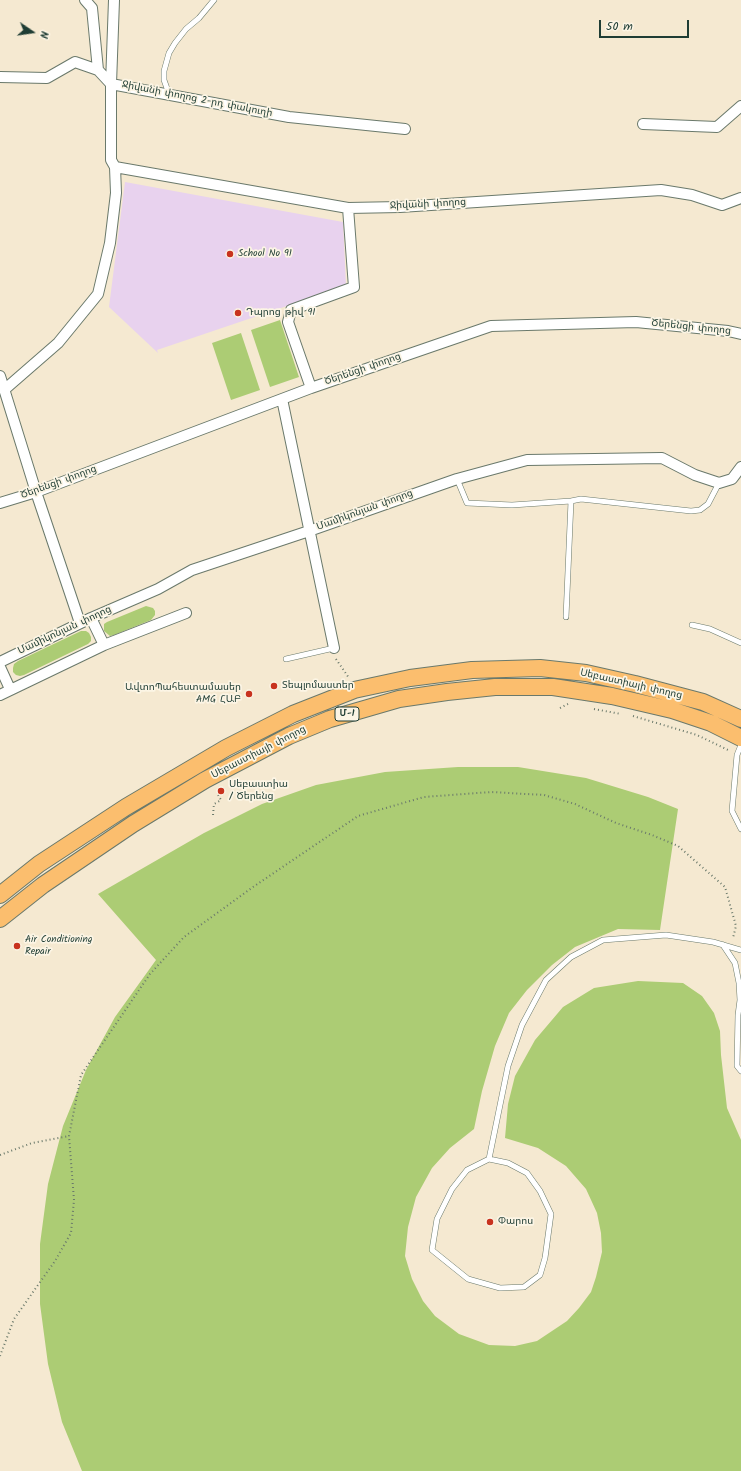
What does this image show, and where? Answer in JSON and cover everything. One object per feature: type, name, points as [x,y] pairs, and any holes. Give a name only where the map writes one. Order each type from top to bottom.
[{"type":"main road","name":"Սեբաստիայի փողոց","points":[[0,895],[39,864],[126,807],[226,748],[293,714],[354,690],[437,674],[472,670],[540,668],[586,673],[635,684],[703,702],[741,720]]},
{"type":"main road","name":"Սեբաստիայի փողոց","points":[[0,919],[43,884],[134,824],[205,780],[289,736],[330,719],[399,699],[495,687],[553,687],[612,696],[672,710],[710,723],[741,738]]},
{"type":"street","points":[[84,0],[92,8],[98,70]]},
{"type":"street","points":[[4,390],[58,343],[98,294],[110,244],[116,193],[115,167],[112,160],[111,84],[114,0]]},
{"type":"street","name":"Ջիվանի փողոց 2-րդ փակուղի","points":[[0,77],[47,78],[75,62],[98,70],[111,84],[289,117],[405,129]]},
{"type":"street","points":[[642,124],[718,127],[741,106]]},
{"type":"street","name":"Ջիվանի փողոց","points":[[115,167],[348,208],[400,207],[661,190],[692,195],[722,205],[741,198]]},
{"type":"street","points":[[311,388],[288,322],[291,310],[354,287],[348,208]]},
{"type":"street","name":"Ծերենցի փողոց","points":[[0,503],[36,492],[311,388],[491,326],[636,322],[728,331],[741,334]]},
{"type":"street","points":[[0,376],[36,492],[80,623]]},
{"type":"street","points":[[282,399],[334,648]]},
{"type":"street","name":"Մամիկոնյան փողոց","points":[[0,662],[80,623],[158,589],[192,570],[457,479],[527,460],[662,458],[695,475],[719,483]]},
{"type":"street","points":[[719,483],[732,478],[741,467]]},
{"type":"street","points":[[0,695],[104,645],[186,613]]},
{"type":"street","points":[[91,618],[104,645]]},
{"type":"street","points":[[0,667],[10,689]]},
{"type":"lane","points":[[169,94],[164,80],[164,71],[169,53],[186,30],[199,18],[214,0]]},
{"type":"lane","points":[[457,479],[467,503],[512,505],[581,499],[691,511],[700,510],[708,504],[719,483]]},
{"type":"lane","points":[[566,617],[571,501]]},
{"type":"lane","points":[[692,625],[710,629],[741,643]]},
{"type":"lane","points":[[286,659],[334,648]]},
{"type":"lane","points":[[741,745],[737,755],[732,811],[741,829]]},
{"type":"lane","points":[[489,1159],[508,1066],[522,1025],[546,980],[571,957],[603,940],[666,935],[723,945],[741,950]]},
{"type":"lane","points":[[723,945],[735,963],[739,983],[740,1000],[738,1015],[737,1066],[741,1070]]},
{"type":"lane","points":[[489,1159],[508,1163],[527,1173],[540,1191],[551,1214],[546,1258],[540,1275],[524,1287],[500,1288],[468,1279],[432,1250],[437,1219],[452,1189],[467,1170],[489,1159]]},
{"type":"path","points":[[334,648],[336,661],[351,682]]},
{"type":"path","points":[[560,708],[568,704]]},
{"type":"path","points":[[591,708],[628,715],[697,735],[737,755]]},
{"type":"path","points":[[0,1356],[14,1319],[55,1261],[71,1233],[74,1200],[69,1136],[81,1075],[150,974],[184,937],[253,887],[358,816],[424,797],[492,792],[544,795],[575,804],[616,823],[652,835],[678,846],[725,887],[736,926],[730,947]]},
{"type":"path","points":[[213,815],[214,804],[221,800],[217,793]]},
{"type":"path","points":[[0,1155],[32,1143],[69,1136]]},
{"type":"shaded area","name":"School No 91","points":[[125,182],[343,222],[346,286],[157,350],[158,353],[109,307]]},
{"type":"green space","points":[[280,320],[299,377],[270,387],[251,330]]},
{"type":"green space","points":[[241,333],[260,390],[231,400],[212,343]]},
{"type":"green space","points":[[146,606],[153,608],[155,611],[155,615],[151,620],[110,636],[104,631],[104,624],[107,622]]},
{"type":"green space","points":[[81,631],[86,631],[89,633],[91,641],[88,644],[24,675],[16,675],[13,672],[14,664],[18,661]]},
{"type":"green space","points":[[458,767],[518,767],[586,778],[648,797],[678,809],[660,930],[618,929],[575,947],[552,965],[527,990],[509,1013],[495,1046],[482,1091],[474,1129],[450,1148],[432,1168],[416,1197],[408,1227],[405,1256],[412,1279],[423,1301],[435,1316],[459,1334],[489,1345],[515,1346],[537,1341],[567,1321],[579,1308],[591,1292],[602,1252],[601,1233],[597,1213],[586,1189],[566,1166],[538,1148],[505,1138],[508,1104],[515,1076],[535,1040],[563,1007],[594,988],[638,981],[683,983],[702,996],[714,1013],[720,1031],[727,1108],[741,1140],[741,1471],[82,1471],[62,1422],[48,1364],[40,1304],[40,1244],[48,1184],[63,1126],[86,1070],[115,1017],[156,960],[98,894],[204,833],[262,804],[316,785],[385,772]]},
{"type":"place","name":"School No 91","points":[[230,254]]},
{"type":"place","name":"Դպրոց թիվ 91","points":[[238,313]]},
{"type":"place","name":"Տեպլոմաստեր","points":[[274,686]]},
{"type":"place","name":"ԱվտոՊահեստամասեր AMG ՀԱԲ","points":[[249,694]]},
{"type":"place","name":"Սեբաստիա / Ծերենց","points":[[221,791]]},
{"type":"place","name":"Air Conditioning Repair","points":[[17,946]]},
{"type":"place","name":"Փարոս","points":[[490,1222]]}]
